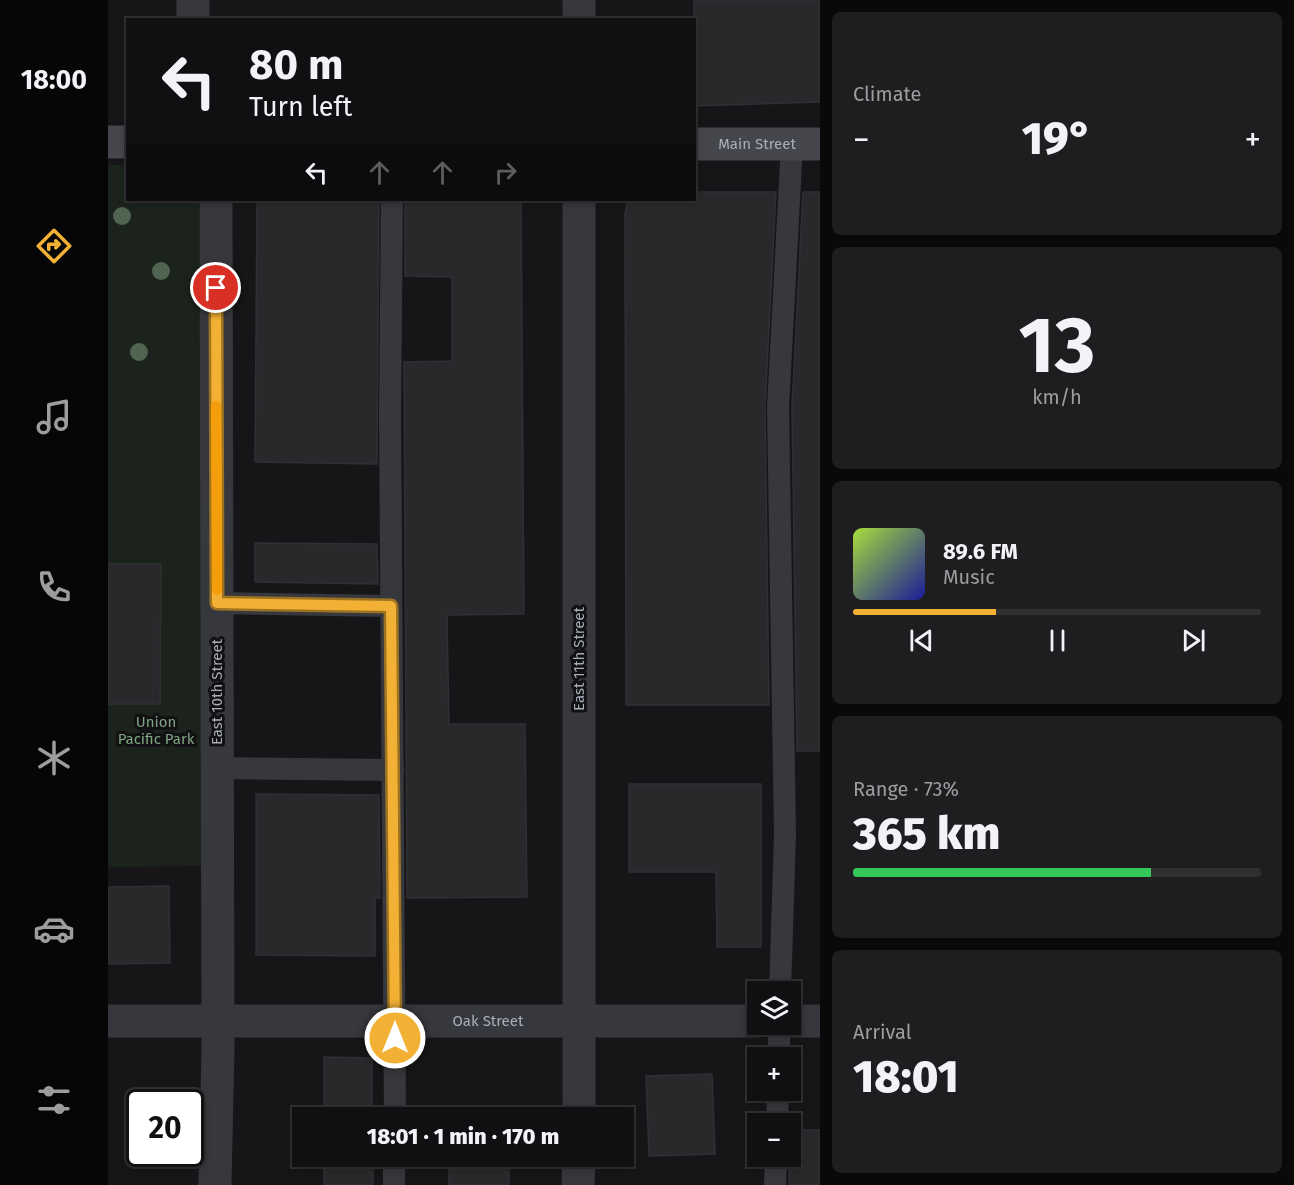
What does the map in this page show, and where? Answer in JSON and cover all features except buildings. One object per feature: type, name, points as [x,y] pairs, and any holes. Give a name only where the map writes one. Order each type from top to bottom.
[{"type":"street","points":[[193,0],[193,18]]},
{"type":"street","points":[[579,0],[579,18]]},
{"type":"street","points":[[108,142],[126,142]]},
{"type":"street","name":"Main Street","points":[[696,144],[806,144]]},
{"type":"street","name":"East 10th Street","points":[[215,1185],[218,1022],[216,201]]},
{"type":"street","name":"East 11th Street","points":[[579,201],[579,1107]]},
{"type":"street","name":"Oak Street","points":[[108,1021],[747,1021]]},
{"type":"street","points":[[801,1021],[820,1022]]},
{"type":"street","points":[[578,1185],[579,1167]]},
{"type":"lane","points":[[780,981],[784,834],[778,407],[806,144]]},
{"type":"lane","points":[[392,201],[390,414],[394,1107]]},
{"type":"lane","points":[[217,603],[391,606]]},
{"type":"lane","points":[[217,768],[393,770]]},
{"type":"lane","points":[[394,1167],[394,1185]]},
{"type":"lane","points":[[775,1185],[776,1167]]},
{"type":"green space","name":"Union Pacific Park","points":[[108,165],[126,165],[126,201],[199,201],[206,866],[108,867]]},
{"type":"slow traffic","points":[[216,406],[217,590]]},
{"type":"route","points":[[216,288],[217,603],[391,606],[395,1038]]}]
